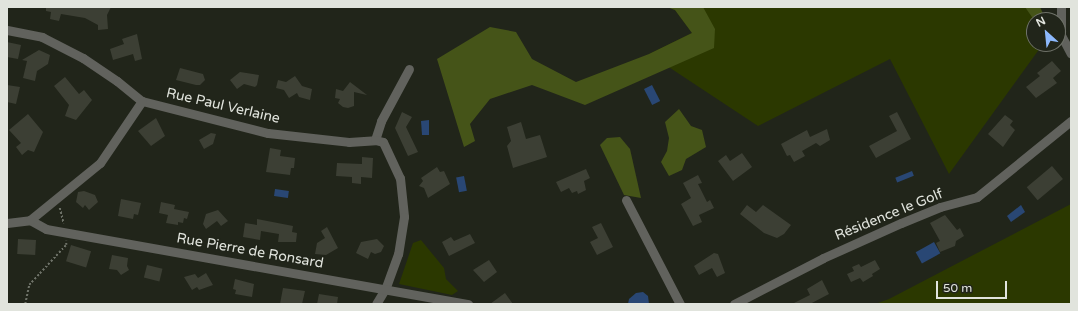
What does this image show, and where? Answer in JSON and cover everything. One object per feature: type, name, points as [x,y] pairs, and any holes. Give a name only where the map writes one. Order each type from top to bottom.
[{"type":"street","points":[[1061,7],[1061,35],[1071,54]]},
{"type":"street","name":"Rue Paul Verlaine","points":[[7,30],[42,38],[83,58],[117,81],[142,101],[268,133],[349,142],[375,140]]},
{"type":"street","points":[[376,304],[385,289],[398,254],[404,217],[400,178],[383,142],[375,140],[381,121],[408,69]]},
{"type":"street","points":[[7,223],[30,220],[57,196],[100,163],[142,101]]},
{"type":"street","name":"Résidence le Golf","points":[[734,304],[823,258],[901,223],[940,207],[977,197],[1071,121]]},
{"type":"street","points":[[626,200],[680,304]]},
{"type":"street","name":"Rue Pierre de Ronsard","points":[[30,220],[46,229],[66,233],[468,304]]},
{"type":"path","points":[[25,304],[29,285],[66,245],[66,233],[57,196]]},
{"type":"green space","points":[[667,7],[1040,7],[1038,12],[1026,12],[1026,52],[1037,52],[949,174],[890,59],[758,126],[649,54],[692,33],[675,10]]},
{"type":"green space","points":[[667,7],[703,7],[715,29],[714,48],[585,105],[532,85],[490,99],[470,124],[475,141],[464,147],[437,59],[490,27],[516,32],[532,59],[576,82],[649,54],[692,33],[675,10]]},
{"type":"green space","points":[[1025,7],[1040,7],[1042,12],[1028,12]]},
{"type":"green space","points":[[679,109],[691,126],[702,130],[706,147],[686,159],[682,170],[669,176],[661,162],[667,151],[669,138],[665,122]]},
{"type":"green space","points":[[620,137],[630,149],[641,198],[624,195],[600,145],[607,138]]},
{"type":"green space","points":[[1071,204],[1071,304],[875,304],[889,299]]},
{"type":"green space","points":[[421,240],[444,268],[446,279],[458,291],[452,295],[399,284],[413,243]]},
{"type":"water","points":[[652,85],[660,101],[652,105],[644,89]]},
{"type":"water","points":[[429,120],[429,135],[422,135],[421,121]]},
{"type":"water","points":[[912,171],[914,176],[897,182],[895,178]]},
{"type":"water","points":[[464,176],[467,191],[459,192],[456,178]]},
{"type":"water","points":[[275,189],[289,191],[288,198],[274,196]]},
{"type":"water","points":[[1021,205],[1025,212],[1011,222],[1007,216]]},
{"type":"water","points":[[934,242],[940,253],[922,264],[916,252]]},
{"type":"water","points":[[643,292],[648,296],[649,304],[628,304],[629,299],[636,293]]},
{"type":"building","points":[[46,7],[111,7],[107,15],[108,29],[98,30],[98,25],[85,18],[61,14],[59,21],[50,19],[51,12],[46,11]]},
{"type":"building","points":[[137,34],[142,59],[135,61],[133,54],[113,60],[110,49],[124,44],[122,39]]},
{"type":"building","points":[[7,42],[21,45],[18,59],[7,57]]},
{"type":"building","points":[[39,50],[50,55],[48,64],[37,71],[35,81],[23,78],[27,61],[22,60]]},
{"type":"building","points":[[1052,61],[1061,71],[1053,78],[1057,83],[1036,98],[1026,87],[1040,76],[1037,73]]},
{"type":"building","points":[[180,68],[203,74],[205,80],[200,85],[196,85],[176,80]]},
{"type":"building","points":[[240,72],[259,75],[257,85],[255,87],[244,84],[237,89],[230,80]]},
{"type":"building","points":[[295,76],[302,86],[312,89],[310,100],[299,97],[297,93],[289,98],[284,90],[276,88],[278,80],[286,82]]},
{"type":"building","points":[[65,77],[79,94],[84,90],[92,100],[76,120],[65,116],[69,105],[54,86]]},
{"type":"building","points":[[350,82],[367,95],[354,92],[354,106],[348,108],[343,107],[338,103],[340,99],[335,98],[336,89],[343,91]]},
{"type":"building","points":[[7,85],[20,87],[16,104],[7,102]]},
{"type":"building","points":[[402,112],[412,117],[406,127],[418,152],[408,156],[395,128]]},
{"type":"building","points":[[897,112],[911,139],[876,158],[869,146],[897,131],[889,116]]},
{"type":"building","points":[[28,114],[43,132],[34,152],[28,150],[22,155],[16,147],[21,143],[9,130]]},
{"type":"building","points":[[1005,115],[1013,121],[1010,125],[1015,130],[1003,147],[988,134]]},
{"type":"building","points":[[156,118],[165,136],[151,146],[138,131]]},
{"type":"building","points":[[521,122],[526,139],[540,135],[547,157],[513,168],[507,146],[511,141],[507,127]]},
{"type":"building","points":[[827,129],[830,140],[820,146],[816,143],[802,151],[805,156],[794,162],[790,155],[787,156],[781,144],[807,130],[810,137]]},
{"type":"building","points":[[211,133],[216,134],[213,144],[204,149],[199,140]]},
{"type":"building","points":[[270,148],[281,150],[280,156],[295,158],[294,168],[291,168],[290,175],[266,172]]},
{"type":"building","points":[[742,153],[752,167],[733,181],[718,161],[726,155],[730,161]]},
{"type":"building","points":[[362,157],[373,158],[372,178],[361,177],[361,184],[352,183],[352,177],[336,176],[337,163],[362,164]]},
{"type":"building","points":[[1052,166],[1063,179],[1038,200],[1027,187]]},
{"type":"building","points":[[437,167],[440,172],[444,171],[450,184],[428,198],[424,188],[419,186],[423,181],[421,178]]},
{"type":"building","points":[[586,169],[590,178],[584,181],[586,190],[578,194],[577,191],[572,193],[569,188],[561,192],[556,182]]},
{"type":"building","points":[[698,175],[702,183],[698,184],[707,202],[710,200],[714,208],[699,215],[702,222],[693,226],[681,204],[691,198],[683,183]]},
{"type":"building","points":[[84,191],[95,195],[98,202],[89,210],[85,205],[83,208],[76,202],[78,192]]},
{"type":"building","points":[[121,199],[141,203],[138,215],[134,214],[133,219],[118,216]]},
{"type":"building","points":[[161,202],[175,205],[174,209],[189,212],[187,219],[184,218],[183,223],[178,222],[178,225],[166,223],[168,215],[159,213]]},
{"type":"building","points":[[747,205],[756,212],[763,205],[791,225],[784,234],[777,238],[764,233],[740,214]]},
{"type":"building","points":[[218,210],[228,221],[221,226],[217,221],[206,229],[203,224],[206,214]]},
{"type":"building","points":[[945,215],[957,230],[960,228],[964,236],[956,241],[955,246],[940,252],[936,243],[940,241],[930,223]]},
{"type":"building","points":[[257,219],[293,226],[292,232],[297,233],[296,242],[278,242],[279,234],[261,231],[260,240],[243,237],[245,223],[257,225]]},
{"type":"building","points":[[601,223],[613,247],[597,255],[590,242],[598,238],[592,227]]},
{"type":"building","points":[[327,227],[338,248],[326,255],[315,254],[317,243],[325,238],[321,231]]},
{"type":"building","points":[[470,234],[475,243],[449,256],[442,242],[451,237],[454,241]]},
{"type":"building","points":[[18,239],[36,240],[35,255],[17,254]]},
{"type":"building","points":[[377,239],[384,246],[381,252],[375,254],[371,252],[368,259],[356,253],[361,242]]},
{"type":"building","points":[[71,245],[91,251],[86,267],[66,261]]},
{"type":"building","points":[[714,253],[718,254],[725,273],[717,277],[712,268],[699,275],[694,266]]},
{"type":"building","points":[[112,255],[128,258],[127,266],[129,270],[121,275],[117,270],[109,269]]},
{"type":"building","points":[[489,260],[497,272],[484,282],[473,270]]},
{"type":"building","points":[[875,260],[880,269],[872,274],[873,276],[863,282],[860,278],[851,282],[847,274],[854,271],[852,267],[859,264],[861,267]]},
{"type":"building","points":[[147,265],[163,269],[159,281],[144,278]]},
{"type":"building","points":[[206,273],[213,285],[199,290],[197,287],[192,290],[184,277],[195,274],[198,278]]},
{"type":"building","points":[[235,279],[254,284],[252,297],[235,294],[236,290],[233,289]]},
{"type":"building","points":[[822,280],[829,294],[810,304],[792,304],[810,295],[807,289]]},
{"type":"building","points":[[283,288],[305,291],[302,304],[280,304]]},
{"type":"building","points":[[505,293],[513,304],[490,304]]},
{"type":"building","points":[[319,294],[338,297],[337,304],[317,304]]}]
